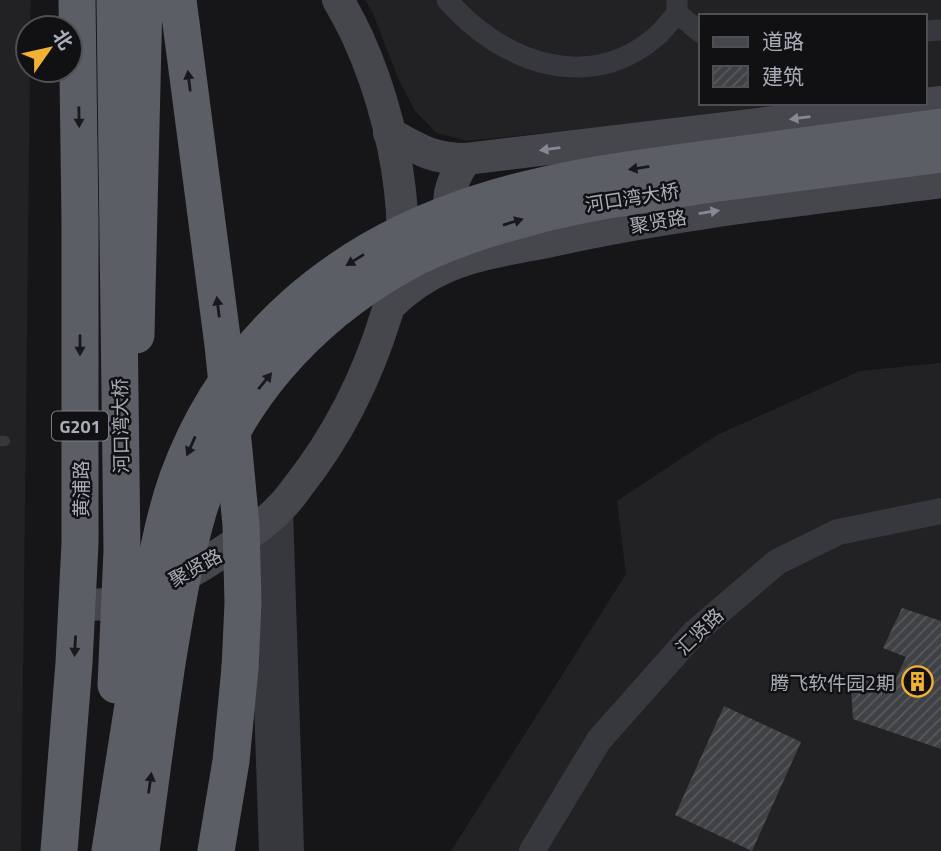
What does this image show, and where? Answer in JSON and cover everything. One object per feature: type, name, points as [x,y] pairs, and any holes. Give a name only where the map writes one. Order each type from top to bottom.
[{"type":"highway","name":"黄浦路","points":[[59,851],[74,663],[80,529],[77,0]]},
{"type":"highway","name":"河口湾大桥","points":[[109,851],[122,551],[115,0]]},
{"type":"highway","name":"G201","points":[[119,851],[130,598],[144,0]]},
{"type":"highway","points":[[178,0],[223,345],[241,525],[243,603],[240,668],[231,761],[216,851]]},
{"type":"highway","name":"河口湾大桥","points":[[141,851],[173,628],[185,560],[198,511],[214,467],[255,393],[281,360],[310,330],[371,283],[407,262],[448,244],[521,219],[708,172],[941,127]]},
{"type":"highway","name":"河口湾大桥","points":[[109,851],[157,558],[177,479],[191,445],[226,382],[282,315],[312,289],[375,247],[443,215],[491,199],[566,181],[653,166],[708,172],[941,154]]},
{"type":"main road","name":"聚贤路","points":[[77,605],[103,604],[154,590],[227,549],[271,517],[310,470],[339,427],[376,350],[399,275],[403,241],[400,187],[377,89],[358,38],[338,0]]},
{"type":"main road","points":[[389,132],[421,151],[445,159],[466,159],[916,105]]},
{"type":"main road","points":[[466,159],[454,177],[449,196],[450,218],[455,237],[469,259]]},
{"type":"main road","name":"聚贤路","points":[[390,305],[407,288],[423,278],[469,259],[590,233],[713,212],[941,182]]},
{"type":"street","points":[[447,0],[458,13],[489,38],[527,59],[560,67],[589,67],[614,61],[636,51],[659,33],[677,6],[699,31]]},
{"type":"street","name":"汇贤路","points":[[532,851],[599,740],[694,633],[777,562],[838,533],[941,511]]},
{"type":"street","points":[[271,517],[272,851]]},
{"type":"street","points":[[271,517],[291,851]]},
{"type":"shaded area","points":[[0,0],[31,0],[30,14],[14,14],[14,84],[30,84],[21,851],[0,851]]},
{"type":"shaded area","points":[[365,0],[941,0],[941,92],[927,93],[927,14],[699,14],[699,105],[811,105],[467,141],[437,133],[415,111],[398,78],[372,11]]},
{"type":"shaded area","points":[[941,363],[941,851],[451,851],[626,574],[617,501],[717,435],[860,371]]},
{"type":"building","name":"腾飞软件园2期","points":[[902,608],[941,621],[941,749],[853,719],[850,673],[890,691],[906,657],[883,648]]},
{"type":"building","points":[[724,706],[801,742],[752,851],[675,815]]},
{"type":"place","name":"腾飞软件园2期","points":[[918,682]]}]
